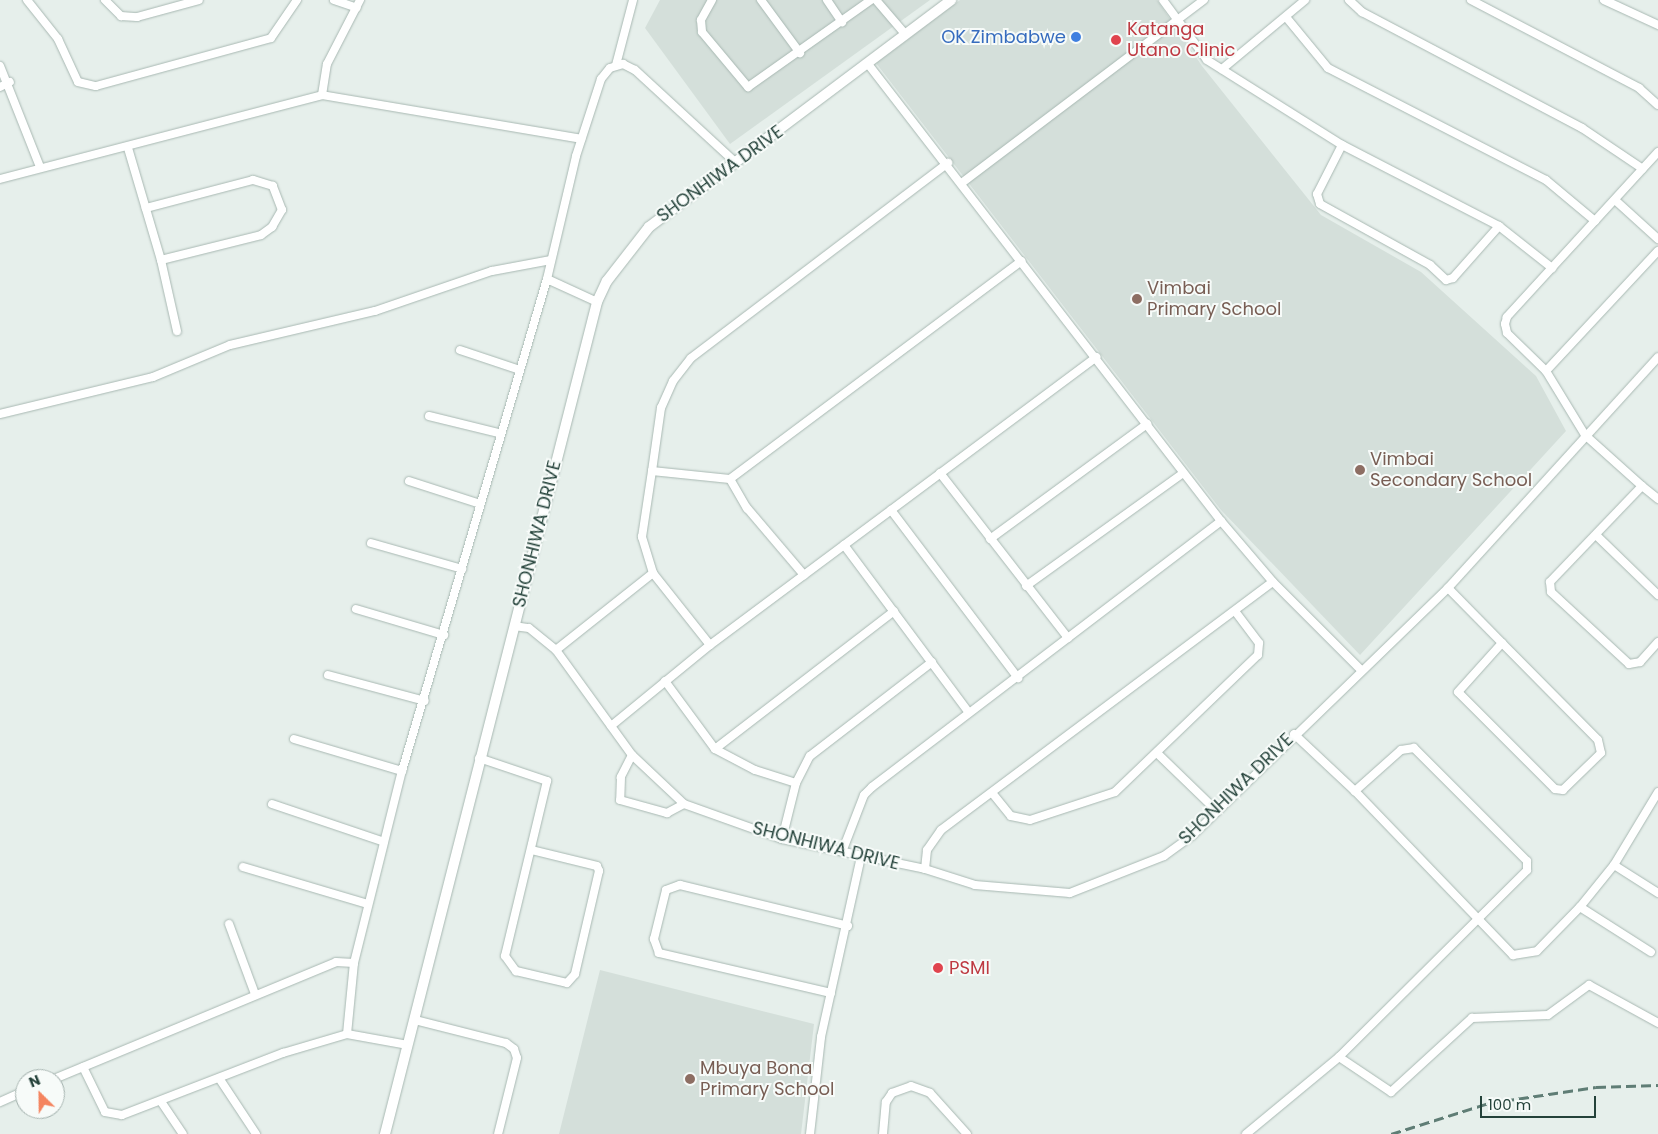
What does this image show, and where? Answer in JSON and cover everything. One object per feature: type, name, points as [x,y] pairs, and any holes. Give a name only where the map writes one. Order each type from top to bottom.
[{"type":"street","points":[[27,0],[58,39],[78,82],[96,86],[271,38],[297,0]]},
{"type":"street","points":[[105,0],[121,16],[137,17],[199,0]]},
{"type":"street","points":[[322,95],[327,64],[358,4],[334,0]]},
{"type":"street","points":[[347,1034],[354,963],[402,770],[425,702],[498,433],[547,279],[581,139],[601,78],[616,65],[633,0]]},
{"type":"street","points":[[712,0],[701,20],[702,32],[742,84],[754,86],[872,0]]},
{"type":"street","points":[[761,0],[800,53]]},
{"type":"street","points":[[827,0],[842,22]]},
{"type":"street","points":[[876,0],[905,34]]},
{"type":"street","name":"SHONHIWA DRIVE","points":[[951,0],[649,227],[618,262],[597,302],[514,626],[529,628],[556,650],[632,755],[684,804],[782,839],[925,869],[975,885],[1070,893],[1164,856],[1192,836],[1294,734],[1448,588],[1585,435],[1658,357]]},
{"type":"street","points":[[1163,0],[1207,60],[1342,145],[1499,226],[1552,268]]},
{"type":"street","points":[[962,182],[1179,22],[1204,0]]},
{"type":"street","points":[[1222,70],[1306,0]]},
{"type":"street","points":[[1349,0],[1362,12],[1582,128],[1643,170]]},
{"type":"street","points":[[1472,0],[1639,88],[1658,105]]},
{"type":"street","points":[[1604,0],[1658,25]]},
{"type":"street","points":[[1286,18],[1328,68],[1546,180],[1595,221]]},
{"type":"street","points":[[868,64],[948,163],[1221,521],[1273,582],[1361,670]]},
{"type":"street","points":[[616,65],[635,70],[736,163]]},
{"type":"street","points":[[0,66],[10,82],[40,167]]},
{"type":"street","points":[[0,87],[10,82]]},
{"type":"street","points":[[0,179],[40,167],[128,148],[322,95],[581,139]]},
{"type":"street","points":[[1342,145],[1317,194],[1320,204],[1430,265],[1446,280],[1453,278],[1499,226]]},
{"type":"street","points":[[128,148],[161,260],[177,331]]},
{"type":"street","points":[[1658,154],[1552,268],[1505,324],[1507,333],[1546,371],[1585,435],[1658,499]]},
{"type":"street","points":[[710,645],[653,573],[642,537],[661,408],[673,381],[690,358],[948,163]]},
{"type":"street","points":[[146,208],[253,180],[265,181],[279,194],[282,210],[272,227],[261,235],[161,260]]},
{"type":"street","points":[[1615,200],[1658,239]]},
{"type":"street","points":[[1546,371],[1658,250]]},
{"type":"street","points":[[0,414],[153,377],[230,346],[375,311],[492,271],[551,260]]},
{"type":"street","points":[[652,471],[730,479],[1021,261]]},
{"type":"street","points":[[547,279],[597,302]]},
{"type":"street","points":[[460,350],[517,370]]},
{"type":"street","points":[[611,726],[710,645],[1096,357]]},
{"type":"street","points":[[429,416],[498,433]]},
{"type":"street","points":[[990,539],[1147,424]]},
{"type":"street","points":[[940,473],[1068,638]]},
{"type":"street","points":[[1026,586],[1183,473]]},
{"type":"street","points":[[730,479],[747,508],[804,575]]},
{"type":"street","points":[[409,481],[480,504]]},
{"type":"street","points":[[1642,486],[1597,536],[1550,582],[1551,592],[1629,664],[1640,662],[1658,642]]},
{"type":"street","points":[[891,510],[1018,678]]},
{"type":"street","points":[[842,852],[864,795],[1221,521]]},
{"type":"street","points":[[1597,536],[1658,595]]},
{"type":"street","points":[[371,543],[462,569]]},
{"type":"street","points":[[844,545],[969,713]]},
{"type":"street","points":[[556,650],[653,573]]},
{"type":"street","points":[[925,869],[927,850],[941,830],[993,794],[1236,612],[1273,582]]},
{"type":"street","points":[[1448,588],[1502,643],[1601,745],[1591,766],[1564,790],[1554,789],[1458,692],[1502,643]]},
{"type":"street","points":[[356,609],[444,635]]},
{"type":"street","points":[[715,749],[894,611]]},
{"type":"street","points":[[993,794],[1011,816],[1039,818],[1115,792],[1158,754],[1258,655],[1259,643],[1236,612]]},
{"type":"street","points":[[386,1134],[479,758],[514,626]]},
{"type":"street","points":[[782,839],[796,783],[817,750],[932,662]]},
{"type":"street","points":[[328,675],[425,702]]},
{"type":"street","points":[[665,681],[715,749],[755,770],[796,783]]},
{"type":"street","points":[[1294,734],[1355,790],[1480,918],[1513,955],[1526,956],[1537,952],[1580,907],[1614,865],[1658,792]]},
{"type":"street","points":[[294,739],[402,770]]},
{"type":"street","points":[[1246,1134],[1339,1057],[1527,870],[1527,861],[1414,748],[1401,750],[1355,790]]},
{"type":"street","points":[[1158,754],[1216,810]]},
{"type":"street","points":[[632,755],[621,777],[620,800],[666,813],[684,804]]},
{"type":"street","points":[[479,758],[547,781],[532,850],[505,956],[516,971],[567,983],[574,974],[600,871],[597,866],[532,850]]},
{"type":"street","points":[[272,804],[384,842]]},
{"type":"street","points":[[810,1134],[831,993],[848,926],[861,857]]},
{"type":"street","points":[[1614,865],[1658,893]]},
{"type":"street","points":[[243,867],[368,904]]},
{"type":"street","points":[[831,993],[659,953],[654,939],[664,898],[672,885],[680,885],[848,926]]},
{"type":"street","points":[[1580,907],[1651,952]]},
{"type":"street","points":[[229,924],[255,994]]},
{"type":"street","points":[[65,1074],[336,962],[354,963]]},
{"type":"street","points":[[1339,1057],[1391,1092],[1472,1018],[1548,1015],[1590,985],[1658,1023]]},
{"type":"street","points":[[415,1020],[506,1043],[514,1049],[517,1058],[498,1134]]},
{"type":"street","points":[[83,1066],[105,1112],[112,1116],[162,1103],[218,1078],[347,1034],[408,1045]]},
{"type":"street","points":[[218,1078],[256,1134]]},
{"type":"street","points":[[883,1134],[886,1102],[892,1093],[911,1086],[930,1093],[966,1134]]},
{"type":"street","points":[[0,1102],[15,1095]]},
{"type":"street","points":[[162,1103],[182,1134]]},
{"type":"shaded area","points":[[660,0],[930,0],[730,144],[645,28]]},
{"type":"shaded area","points":[[960,0],[1157,0],[1202,66],[1321,215],[1421,272],[1536,376],[1566,431],[1360,655],[1221,510],[876,63]]},
{"type":"shaded area","name":"Mbuya Bona Primary School","points":[[600,970],[814,1024],[801,1134],[559,1134]]},
{"type":"railway","points":[[1391,1134],[1489,1103],[1596,1087],[1658,1085]]},
{"type":"place","name":"OK Zimbabwe","points":[[1076,37]]},
{"type":"place","name":"Katanga Utano Clinic","points":[[1116,40]]},
{"type":"place","name":"Vimbai Primary School","points":[[1137,299]]},
{"type":"place","name":"Vimbai Secondary School","points":[[1360,470]]},
{"type":"place","name":"PSMI","points":[[938,968]]},
{"type":"place","name":"Mbuya Bona Primary School","points":[[690,1079]]}]
